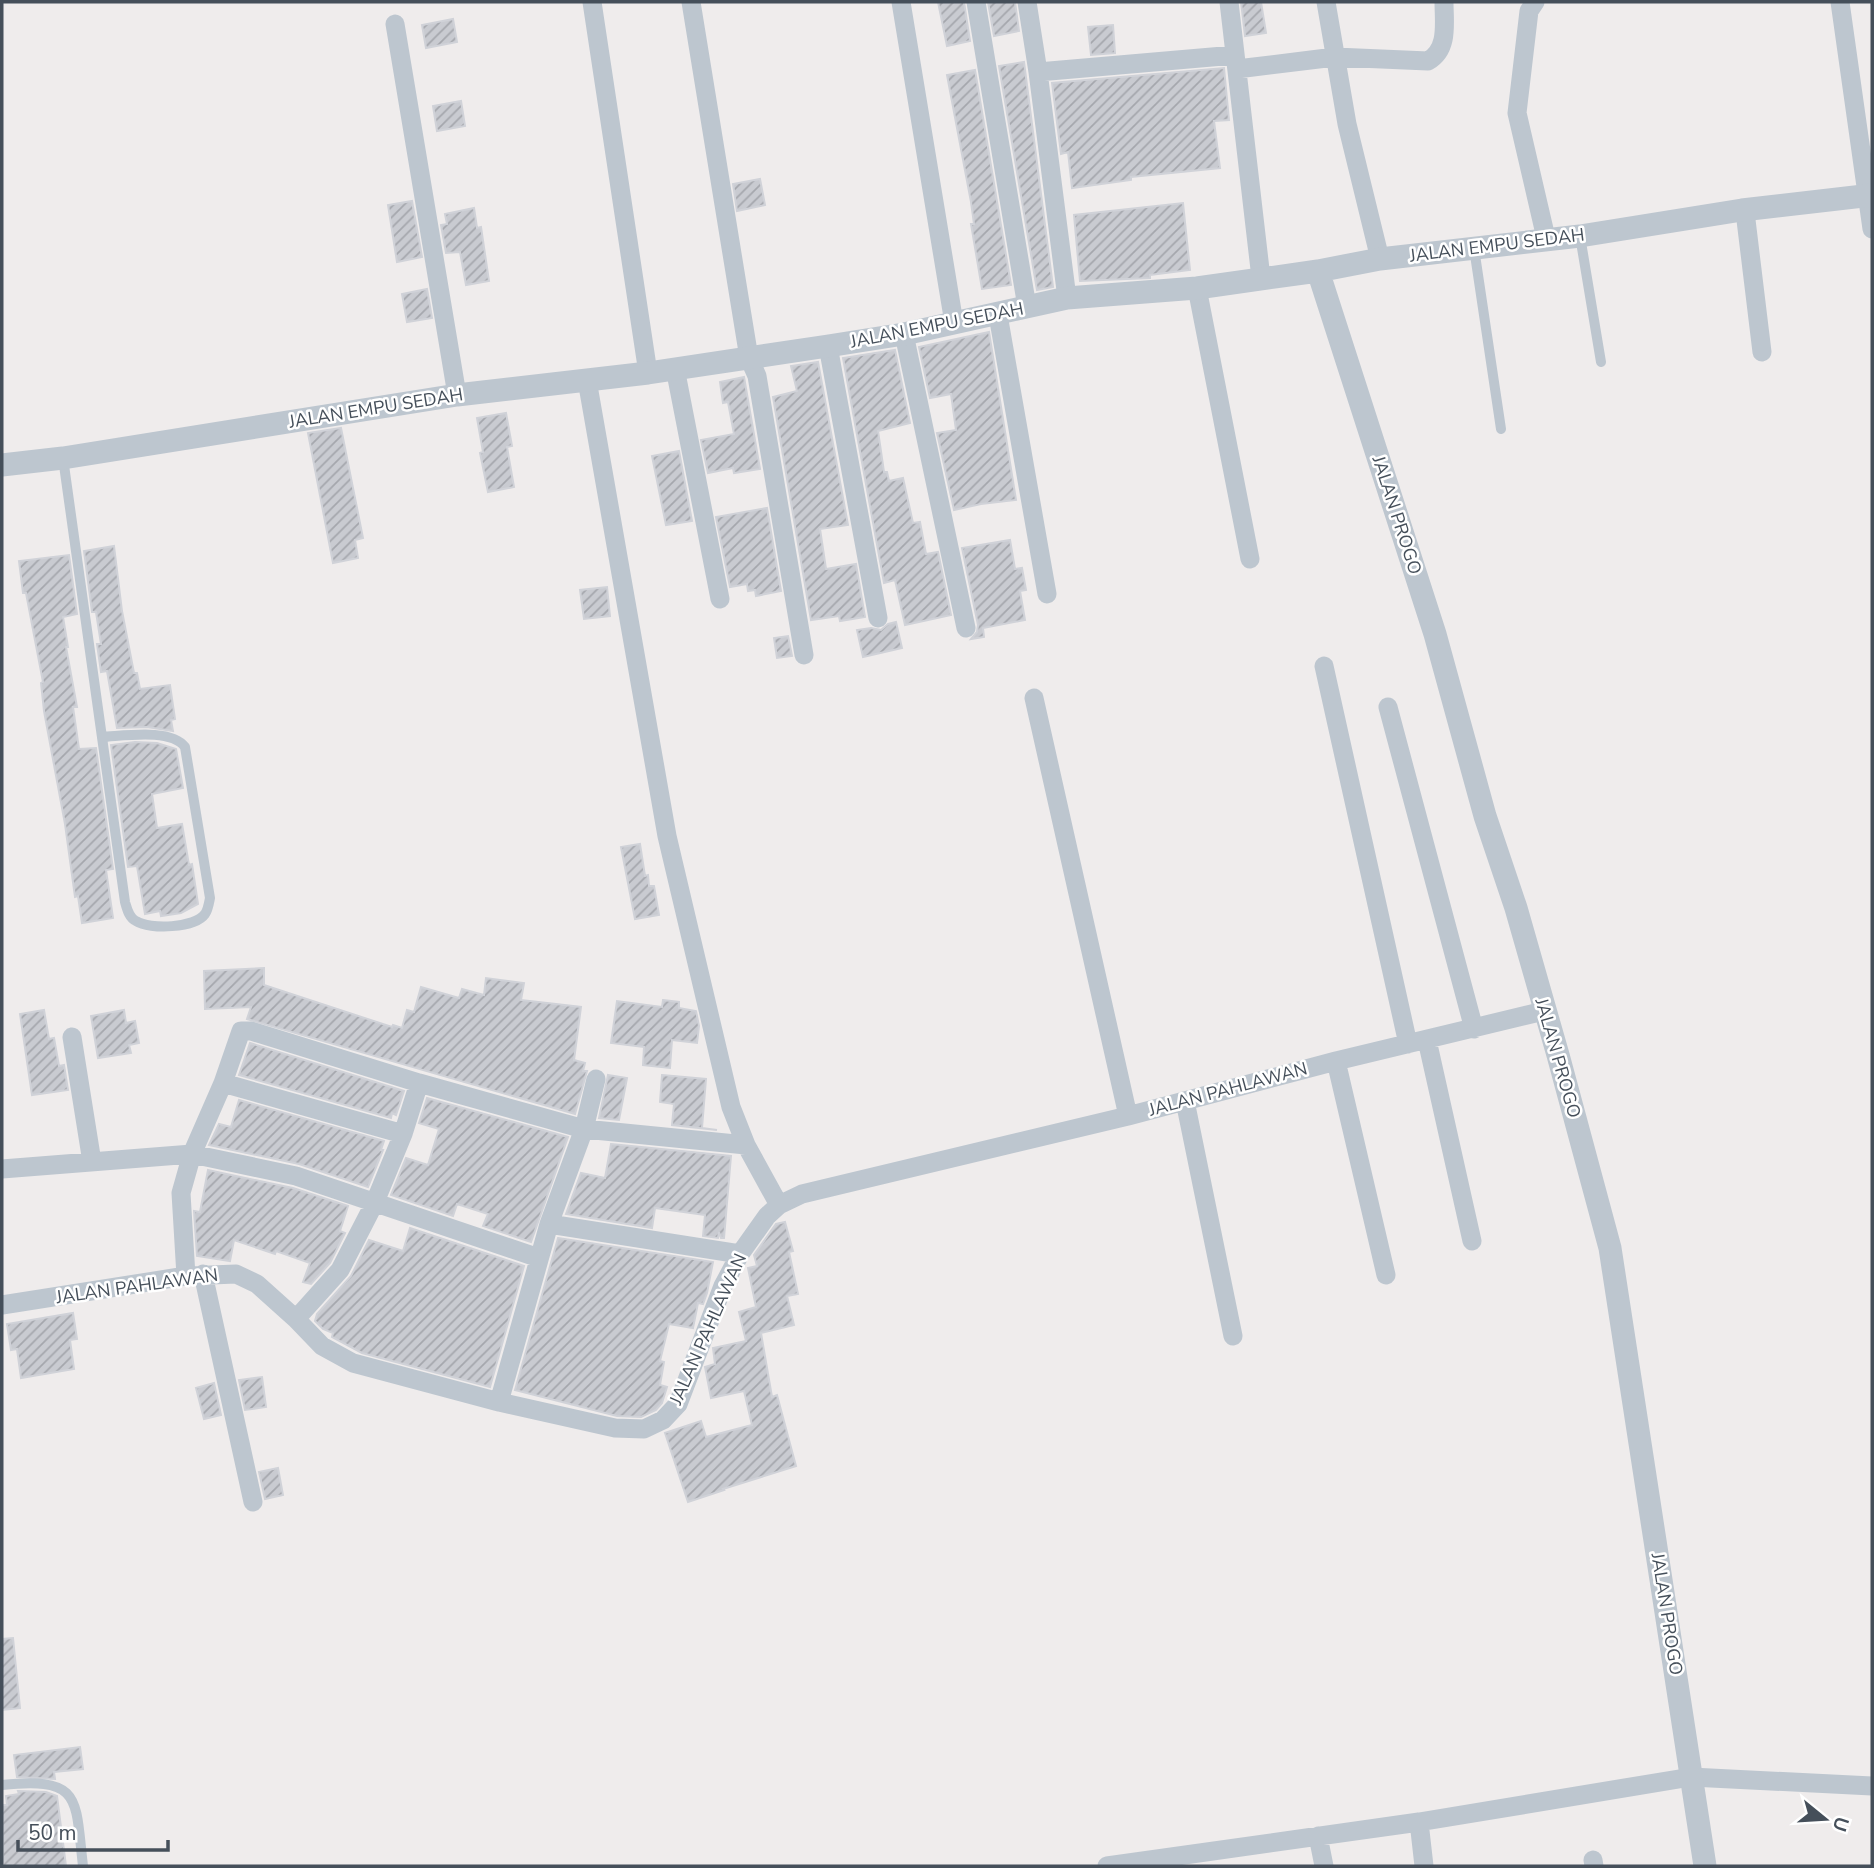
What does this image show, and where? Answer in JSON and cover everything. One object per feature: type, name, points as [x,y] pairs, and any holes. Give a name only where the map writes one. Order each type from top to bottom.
[{"type":"street","points":[[592,2],[648,373]]},
{"type":"street","points":[[691,2],[749,358],[757,376],[804,655]]},
{"type":"street","points":[[901,2],[954,323]]},
{"type":"street","points":[[976,2],[1027,307]]},
{"type":"street","points":[[1027,2],[1067,298]]},
{"type":"street","points":[[1229,2],[1261,278]]},
{"type":"street","points":[[1326,2],[1347,124],[1380,259]]},
{"type":"street","points":[[1038,72],[1335,57],[1428,61],[1437,56],[1443,44],[1444,2]]},
{"type":"street","points":[[1535,2],[1530,11],[1517,113],[1546,238]]},
{"type":"street","points":[[1840,2],[1872,229]]},
{"type":"street","points":[[395,23],[457,395]]},
{"type":"street","name":"JALAN EMPU SEDAH","points":[[2,465],[63,458],[457,395],[648,373],[828,346],[904,334],[1067,298],[1197,288],[1318,271],[1380,259],[1580,236],[1742,210],[1869,195]]},
{"type":"street","points":[[1742,210],[1746,220],[1762,352]]},
{"type":"street","name":"JALAN PROGO","points":[[1318,271],[1435,634],[1485,816],[1516,908],[1611,1248],[1705,1866]]},
{"type":"street","points":[[1197,288],[1250,559]]},
{"type":"street","points":[[998,315],[1047,594]]},
{"type":"street","points":[[904,334],[966,628]]},
{"type":"street","points":[[828,346],[878,618]]},
{"type":"street","points":[[675,368],[720,599]]},
{"type":"street","points":[[587,380],[667,836],[731,1107],[746,1145],[779,1205]]},
{"type":"street","points":[[1324,666],[1418,1042],[1472,1241]]},
{"type":"street","points":[[1034,698],[1128,1116]]},
{"type":"street","points":[[1388,707],[1474,1028]]},
{"type":"street","name":"JALAN PAHLAWAN","points":[[2,1306],[195,1275],[236,1274],[249,1279],[323,1346],[353,1363],[499,1402],[615,1428],[644,1429],[663,1420],[678,1404],[723,1286],[740,1254],[767,1216],[779,1205],[802,1194],[1128,1116],[1336,1061],[1544,1011]]},
{"type":"street","points":[[253,1502],[195,1275],[181,1193],[191,1154],[223,1083],[237,1036],[243,1030],[584,1129],[746,1145]]},
{"type":"street","points":[[72,1037],[92,1162]]},
{"type":"street","points":[[1336,1061],[1386,1275]]},
{"type":"street","points":[[499,1402],[549,1224],[584,1129],[596,1079]]},
{"type":"street","points":[[223,1083],[403,1134]]},
{"type":"street","points":[[296,1319],[340,1270],[375,1202],[403,1134],[419,1083]]},
{"type":"street","points":[[1185,1101],[1233,1336]]},
{"type":"street","points":[[2,1169],[191,1154],[296,1176],[539,1258]]},
{"type":"street","points":[[549,1224],[740,1254]]},
{"type":"street","points":[[1107,1866],[1216,1859],[1318,1836],[1691,1777],[1872,1786]]},
{"type":"street","points":[[1419,1822],[1424,1866]]},
{"type":"street","points":[[1318,1836],[1324,1866]]},
{"type":"lane","points":[[1580,236],[1601,362]]},
{"type":"lane","points":[[1474,247],[1501,429]]},
{"type":"lane","points":[[63,458],[125,902],[130,916],[136,922],[147,925],[171,928],[197,920],[205,915],[210,898],[185,747],[180,741],[165,736],[102,737]]},
{"type":"lane","points":[[2,1786],[48,1784],[67,1791],[76,1806],[83,1866]]},
{"type":"building","points":[[938,2],[964,2],[970,41],[947,46]]},
{"type":"building","points":[[988,2],[1015,2],[1019,31],[994,36]]},
{"type":"building","points":[[1241,2],[1261,2],[1266,33],[1245,36]]},
{"type":"building","points":[[453,19],[457,42],[426,48],[422,25]]},
{"type":"building","points":[[1113,25],[1115,53],[1091,55],[1088,27]]},
{"type":"building","points":[[1024,62],[1053,287],[1037,290],[999,66]]},
{"type":"building","points":[[1224,68],[1229,120],[1214,121],[1220,168],[1131,177],[1131,180],[1072,188],[1068,152],[1061,154],[1052,83]]},
{"type":"building","points":[[975,70],[1011,285],[982,289],[971,224],[974,224],[971,202],[947,75]]},
{"type":"building","points":[[461,101],[465,126],[437,131],[433,106]]},
{"type":"building","points":[[760,179],[765,205],[737,211],[733,184]]},
{"type":"building","points":[[412,201],[422,257],[397,262],[388,205]]},
{"type":"building","points":[[1183,203],[1190,270],[1150,275],[1150,278],[1080,281],[1074,215]]},
{"type":"building","points":[[474,208],[477,228],[481,227],[489,281],[466,285],[460,252],[446,253],[441,225],[447,224],[445,214]]},
{"type":"building","points":[[427,289],[432,318],[407,322],[402,294]]},
{"type":"building","points":[[989,332],[1016,500],[954,510],[937,433],[956,430],[951,394],[930,398],[919,347]]},
{"type":"building","points":[[895,350],[910,423],[878,431],[884,472],[887,472],[889,481],[903,478],[913,523],[920,522],[926,554],[938,552],[951,615],[905,625],[895,580],[884,583],[843,358]]},
{"type":"building","points":[[818,362],[848,525],[820,529],[826,569],[856,564],[865,617],[840,621],[839,616],[811,620],[773,397],[797,391],[791,366]]},
{"type":"building","points":[[744,377],[760,469],[734,473],[733,468],[708,473],[701,440],[734,434],[728,402],[723,403],[720,382]]},
{"type":"building","points":[[506,413],[512,446],[507,447],[514,487],[488,492],[480,453],[483,452],[477,418]]},
{"type":"building","points":[[341,428],[363,538],[355,540],[358,558],[333,563],[308,433]]},
{"type":"building","points":[[679,451],[692,521],[666,525],[652,456]]},
{"type":"building","points":[[767,508],[781,591],[756,596],[755,590],[748,591],[747,584],[730,587],[716,517]]},
{"type":"building","points":[[1010,540],[1015,569],[1022,568],[1026,590],[1020,591],[1025,620],[983,628],[984,637],[971,639],[977,632],[978,625],[962,548]]},
{"type":"building","points":[[114,546],[122,611],[134,673],[137,673],[140,689],[170,685],[175,719],[171,720],[173,731],[147,727],[117,728],[107,671],[101,672],[97,644],[101,644],[96,612],[92,612],[84,551]]},
{"type":"building","points":[[69,555],[77,614],[63,617],[77,707],[73,707],[79,749],[96,748],[113,869],[106,870],[113,918],[82,923],[78,896],[75,897],[65,824],[44,711],[43,682],[26,593],[23,593],[19,561]]},
{"type":"building","points":[[607,587],[610,616],[584,619],[580,590]]},
{"type":"building","points":[[896,622],[902,648],[863,657],[857,630],[881,630]]},
{"type":"building","points":[[788,636],[792,656],[777,658],[774,638]]},
{"type":"building","points":[[157,743],[176,749],[183,788],[152,794],[157,828],[182,824],[189,865],[192,864],[198,904],[181,913],[161,916],[160,911],[145,914],[137,866],[128,867],[111,745]]},
{"type":"building","points":[[640,844],[645,876],[648,875],[649,886],[654,886],[659,915],[635,919],[621,847]]},
{"type":"building","points":[[264,968],[264,985],[392,1027],[402,1028],[407,1010],[414,1012],[421,987],[459,998],[462,989],[484,995],[486,978],[524,983],[521,1000],[581,1007],[574,1060],[585,1063],[583,1071],[587,1071],[575,1114],[247,1019],[251,1007],[205,1009],[204,971]]},
{"type":"building","points":[[663,1000],[679,1002],[679,1008],[696,1011],[699,1026],[697,1043],[672,1040],[670,1068],[643,1065],[644,1047],[611,1043],[617,1001],[662,1007]]},
{"type":"building","points":[[44,1010],[49,1039],[54,1038],[59,1066],[64,1065],[68,1090],[32,1095],[20,1014]]},
{"type":"building","points":[[124,1010],[126,1023],[135,1021],[139,1043],[129,1045],[131,1053],[98,1058],[91,1016]]},
{"type":"building","points":[[250,1043],[404,1091],[396,1115],[392,1113],[391,1118],[239,1075]]},
{"type":"building","points":[[608,1075],[627,1078],[619,1120],[599,1118]]},
{"type":"building","points":[[662,1075],[706,1079],[702,1128],[717,1130],[672,1125],[674,1104],[660,1102]]},
{"type":"building","points":[[427,1098],[568,1137],[531,1242],[483,1226],[488,1214],[457,1204],[453,1216],[391,1195],[406,1158],[428,1165],[439,1129],[419,1123]]},
{"type":"building","points":[[239,1100],[384,1141],[368,1187],[299,1164],[209,1145],[219,1124],[231,1127]]},
{"type":"building","points":[[611,1144],[731,1156],[724,1238],[721,1238],[719,1232],[718,1238],[703,1236],[705,1215],[655,1208],[652,1228],[566,1214],[581,1173],[605,1178]]},
{"type":"building","points":[[208,1170],[293,1188],[348,1206],[340,1231],[345,1233],[330,1263],[311,1284],[303,1282],[310,1263],[234,1240],[230,1261],[197,1256],[194,1211],[200,1212]]},
{"type":"building","points":[[785,1222],[793,1251],[789,1252],[798,1294],[787,1296],[794,1325],[761,1333],[772,1397],[777,1395],[796,1466],[688,1502],[665,1433],[701,1421],[706,1437],[752,1425],[744,1391],[711,1398],[705,1367],[715,1364],[713,1348],[746,1341],[739,1312],[756,1307],[748,1268],[757,1266],[754,1255],[776,1224]]},
{"type":"building","points":[[410,1228],[524,1266],[490,1387],[362,1353],[332,1337],[333,1333],[323,1329],[315,1321],[317,1314],[351,1276],[369,1240],[403,1251]]},
{"type":"building","points":[[558,1238],[713,1262],[707,1293],[703,1304],[698,1303],[693,1328],[669,1324],[660,1361],[664,1362],[660,1385],[667,1387],[662,1403],[656,1410],[641,1417],[617,1416],[515,1390]]},
{"type":"building","points":[[73,1313],[77,1339],[70,1340],[74,1369],[21,1378],[17,1349],[11,1350],[7,1324]]},
{"type":"building","points":[[262,1377],[266,1407],[245,1410],[239,1380]]},
{"type":"building","points":[[214,1383],[221,1415],[204,1419],[196,1388]]},
{"type":"building","points":[[278,1468],[283,1495],[265,1499],[259,1472]]},
{"type":"building","points":[[13,1638],[20,1708],[2,1710],[2,1639]]},
{"type":"building","points":[[80,1747],[83,1769],[54,1772],[55,1779],[17,1777],[14,1755]]},
{"type":"building","points":[[18,1791],[46,1792],[57,1796],[66,1866],[3,1866],[2,1805],[7,1805],[6,1796],[19,1794]]}]
